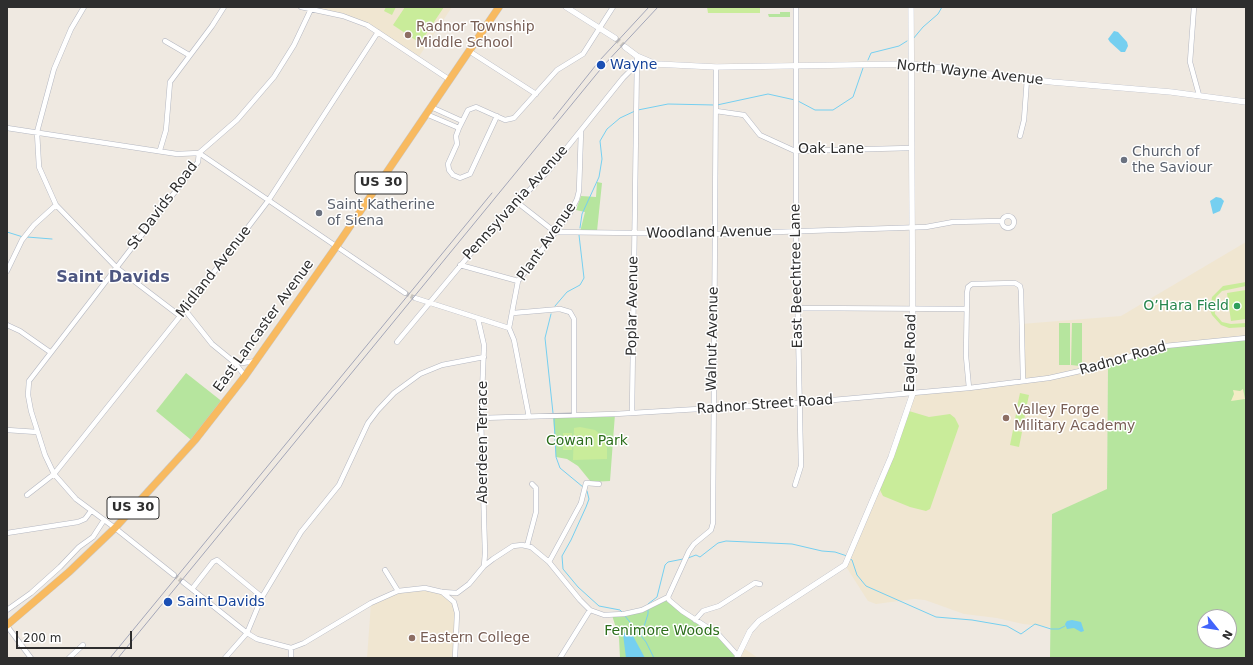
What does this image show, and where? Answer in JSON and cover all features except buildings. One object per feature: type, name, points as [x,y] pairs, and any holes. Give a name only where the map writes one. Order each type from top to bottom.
[{"type":"highway","name":"East Lancaster Avenue","points":[[7,626],[70,572],[115,528],[184,454],[256,361],[336,247],[499,7]]},
{"type":"street","points":[[84,7],[71,29],[54,69],[37,132],[38,168],[56,205],[117,268],[180,316]]},
{"type":"street","points":[[160,150],[166,130],[170,82],[212,26],[224,7]]},
{"type":"street","points":[[301,7],[312,8],[344,16],[378,32],[450,80]]},
{"type":"street","points":[[566,7],[614,38]]},
{"type":"street","points":[[497,116],[472,171],[467,176],[460,178],[452,174],[448,166],[457,144],[456,136],[468,110],[474,107],[497,116],[507,120],[513,119],[557,70],[584,54],[613,7]]},
{"type":"street","name":"East Beechtree Lane","points":[[795,485],[801,466],[795,151],[796,7]]},
{"type":"street","name":"Eagle Road","points":[[737,657],[750,631],[759,622],[845,565],[891,457],[913,393],[911,7]]},
{"type":"street","points":[[1194,7],[1190,62],[1199,95]]},
{"type":"street","points":[[199,153],[237,120],[274,77],[294,45],[312,8]]},
{"type":"street","name":"Midland Avenue","points":[[27,495],[54,474],[185,310],[268,201],[378,32]]},
{"type":"street","points":[[164,41],[189,55]]},
{"type":"street","name":"North Wayne Avenue","points":[[625,47],[637,56],[656,64],[716,67],[911,64],[1027,79],[1199,95],[1246,102]]},
{"type":"street","points":[[469,51],[536,94]]},
{"type":"street","name":"Poplar Avenue","points":[[632,413],[633,234],[637,56]]},
{"type":"street","name":"Pennsylvania Avenue","points":[[398,342],[490,230],[549,170],[623,78],[636,65]]},
{"type":"street","name":"Walnut Avenue","points":[[668,597],[689,550],[711,530],[713,523],[716,67]]},
{"type":"street","points":[[1020,136],[1024,120],[1027,79]]},
{"type":"street","points":[[431,107],[462,122]]},
{"type":"street","name":"Oak Lane","points":[[716,111],[744,115],[760,135],[795,151],[911,148]]},
{"type":"street","points":[[426,114],[459,128]]},
{"type":"street","points":[[7,128],[160,150],[177,154],[199,153],[405,293]]},
{"type":"street","name":"Plant Avenue","points":[[508,328],[513,313],[518,281],[570,213],[579,191],[581,131]]},
{"type":"street","name":"St Davids Road","points":[[174,575],[91,511],[76,498],[54,474],[37,432],[28,395],[29,381],[198,162],[199,153]]},
{"type":"street","points":[[518,203],[554,232]]},
{"type":"street","points":[[7,271],[22,240],[34,225],[56,205]]},
{"type":"street","name":"Woodland Avenue","points":[[554,232],[715,234],[911,228],[936,226],[953,222],[1002,221]]},
{"type":"street","points":[[460,265],[518,281]]},
{"type":"street","points":[[969,388],[966,356],[966,309],[968,287],[972,284],[1015,283],[1020,286],[1023,381]]},
{"type":"street","points":[[415,298],[508,328],[514,340],[529,417]]},
{"type":"street","points":[[798,308],[966,309]]},
{"type":"street","points":[[513,313],[560,309],[570,312],[574,318],[574,415]]},
{"type":"street","points":[[185,310],[212,344],[228,356],[242,363],[256,361]]},
{"type":"street","name":"Aberdeen Terrace","points":[[478,319],[484,345],[481,418],[485,553],[484,566]]},
{"type":"street","points":[[7,325],[20,331],[50,352]]},
{"type":"street","name":"Radnor Road","points":[[1049,378],[1088,369],[1159,347],[1246,338]]},
{"type":"street","points":[[228,356],[245,376]]},
{"type":"street","points":[[225,658],[247,633],[262,597],[301,532],[339,485],[368,423],[378,410],[394,393],[420,374],[442,365],[484,358]]},
{"type":"street","name":"Radnor Street Road","points":[[481,418],[632,413],[799,403],[969,388],[1049,378]]},
{"type":"street","points":[[7,430],[37,432]]},
{"type":"street","points":[[549,562],[581,503],[586,483],[599,484]]},
{"type":"street","points":[[526,546],[536,512],[536,488],[532,484]]},
{"type":"street","points":[[7,532],[78,522],[85,518],[91,511]]},
{"type":"street","points":[[7,610],[31,593],[60,567],[79,547],[94,537],[104,520]]},
{"type":"street","points":[[455,658],[457,613],[454,602],[457,593],[469,584],[484,566],[514,546],[526,546],[535,550],[549,562],[590,610],[604,615],[624,614],[642,610],[668,597],[682,611],[719,635],[737,657]]},
{"type":"street","points":[[192,589],[213,562],[217,560],[262,597]]},
{"type":"street","points":[[385,570],[398,591]]},
{"type":"street","points":[[183,582],[247,633],[257,639],[291,648],[304,643],[371,603],[398,591],[426,588],[442,592],[457,593]]},
{"type":"street","points":[[695,620],[703,611],[719,606],[755,583],[760,584]]},
{"type":"street","points":[[442,592],[454,602]]},
{"type":"street","points":[[560,658],[590,610]]},
{"type":"street","points":[[7,626],[31,658]]},
{"type":"street","points":[[69,658],[83,645]]},
{"type":"street","points":[[291,648],[291,658]]},
{"type":"shaded area","name":"Radnor Township Middle School","points":[[312,7],[452,7],[418,58],[367,25]]},
{"type":"shaded area","name":"Valley Forge Military Academy","points":[[1246,242],[1246,338],[1108,363],[1107,490],[1052,514],[1051,627],[964,614],[925,600],[914,599],[876,604],[868,601],[845,565],[891,457],[913,393],[1023,381],[1021,324],[1121,316]]},
{"type":"shaded area","name":"Eastern College","points":[[410,588],[442,592],[452,603],[457,615],[455,658],[367,658],[371,603]]},
{"type":"shaded area","points":[[742,647],[758,658],[737,658]]},
{"type":"green space","points":[[386,7],[396,7],[392,15],[384,11]]},
{"type":"green space","points":[[405,7],[444,7],[420,43],[393,25]]},
{"type":"green space","points":[[707,7],[760,7],[760,13],[708,13]]},
{"type":"green space","points":[[780,12],[790,12],[790,17],[769,17],[768,14],[780,14]]},
{"type":"green space","points":[[597,182],[602,183],[597,231],[580,232],[585,212],[576,210],[581,196],[596,197]]},
{"type":"green space","points":[[1246,282],[1246,286],[1222,291],[1216,297],[1214,305],[1215,314],[1222,322],[1231,324],[1246,323],[1246,327],[1229,328],[1221,325],[1212,315],[1210,310],[1212,297],[1223,286]]},
{"type":"green space","name":"O’Hara Field","points":[[1246,290],[1246,319],[1231,321],[1227,293]]},
{"type":"green space","points":[[1059,323],[1070,323],[1070,365],[1059,365]]},
{"type":"green space","points":[[1072,323],[1082,323],[1082,363],[1080,366],[1071,365]]},
{"type":"green space","points":[[1246,338],[1246,658],[1050,658],[1052,514],[1107,489],[1108,363],[1154,349]]},
{"type":"green space","points":[[186,373],[224,403],[195,440],[190,439],[156,411]]},
{"type":"green space","points":[[1020,393],[1029,395],[1026,409],[1017,407]]},
{"type":"green space","points":[[1017,409],[1026,411],[1023,425],[1014,424]]},
{"type":"green space","points":[[909,411],[929,417],[950,414],[955,418],[959,426],[930,509],[926,511],[910,507],[883,496],[880,490]]},
{"type":"green space","name":"Cowan Park","points":[[615,414],[610,481],[591,482],[578,466],[567,459],[556,457],[553,416]]},
{"type":"green space","points":[[580,427],[595,430],[601,435],[607,448],[607,459],[573,460],[574,428]]},
{"type":"green space","points":[[1013,430],[1022,432],[1019,447],[1010,445]]},
{"type":"green space","points":[[563,433],[572,433],[572,450],[563,450]]},
{"type":"green space","name":"Fenimore Woods","points":[[668,597],[682,611],[719,635],[737,658],[620,658],[619,638],[612,615],[642,610]]},
{"type":"sand","points":[[1243,389],[1245,399],[1231,401],[1234,394],[1233,390],[1240,391]]},
{"type":"water","points":[[1114,31],[1118,32],[1127,42],[1128,46],[1125,52],[1121,52],[1108,39]]},
{"type":"water","points":[[1216,197],[1221,198],[1224,201],[1220,211],[1213,214],[1210,201]]},
{"type":"water","points":[[1072,620],[1081,622],[1084,631],[1081,632],[1074,628],[1067,629],[1065,624],[1067,621]]},
{"type":"water","points":[[627,631],[633,636],[645,658],[626,658],[623,634]]},
{"type":"waterway","points":[[913,39],[923,27],[938,14],[942,7]]},
{"type":"waterway","points":[[868,60],[871,53],[899,46],[907,41]]},
{"type":"waterway","points":[[798,101],[815,110],[833,110],[853,97],[863,68]]},
{"type":"waterway","points":[[717,105],[768,94],[795,100]]},
{"type":"waterway","points":[[638,110],[668,104],[714,105]]},
{"type":"waterway","points":[[580,228],[582,214],[599,177],[602,159],[600,141],[607,129],[620,118],[635,111]]},
{"type":"waterway","points":[[7,232],[23,237]]},
{"type":"waterway","points":[[555,306],[567,292],[580,285],[584,278],[579,235]]},
{"type":"waterway","points":[[27,237],[52,239]]},
{"type":"waterway","points":[[551,314],[545,338],[553,413]]},
{"type":"waterway","points":[[554,418],[556,457],[560,468],[583,487]]},
{"type":"waterway","points":[[587,491],[589,499],[586,507],[562,556],[563,569],[578,587],[599,606],[620,610],[622,612]]},
{"type":"waterway","points":[[688,558],[696,555],[700,557],[718,543],[726,541],[792,544],[822,551],[835,552],[847,556]]},
{"type":"waterway","points":[[849,558],[852,560],[857,575],[866,586],[936,617],[972,620],[1007,626],[1021,634],[1035,624],[1051,629],[1059,629],[1065,626]]},
{"type":"waterway","points":[[648,604],[657,597],[665,565],[668,562],[683,559]]},
{"type":"waterway","points":[[641,636],[648,614],[648,609]]},
{"type":"waterway","points":[[625,616],[646,642],[654,658]]},
{"type":"tunnel","points":[[615,38],[625,47]]},
{"type":"tunnel","points":[[405,293],[415,298]]},
{"type":"tunnel","points":[[174,575],[183,582]]},
{"type":"railway","points":[[553,119],[600,60],[649,7]]},
{"type":"railway","points":[[118,658],[604,65],[658,7]]},
{"type":"railway","points":[[110,658],[492,193]]},
{"type":"place","name":"Radnor Township Middle School","points":[[408,35]]},
{"type":"place","name":"Wayne","points":[[601,65]]},
{"type":"place","name":"Church of the Saviour","points":[[1124,160]]},
{"type":"place","name":"Saint Katherine of Siena","points":[[319,213]]},
{"type":"place","name":"O’Hara Field","points":[[1237,306]]},
{"type":"place","name":"Valley Forge Military Academy","points":[[1006,418]]},
{"type":"place","name":"Saint Davids","points":[[168,602]]},
{"type":"place","name":"Eastern College","points":[[412,638]]},
{"type":"district","name":"Saint Davids","points":[[113,278]]}]
